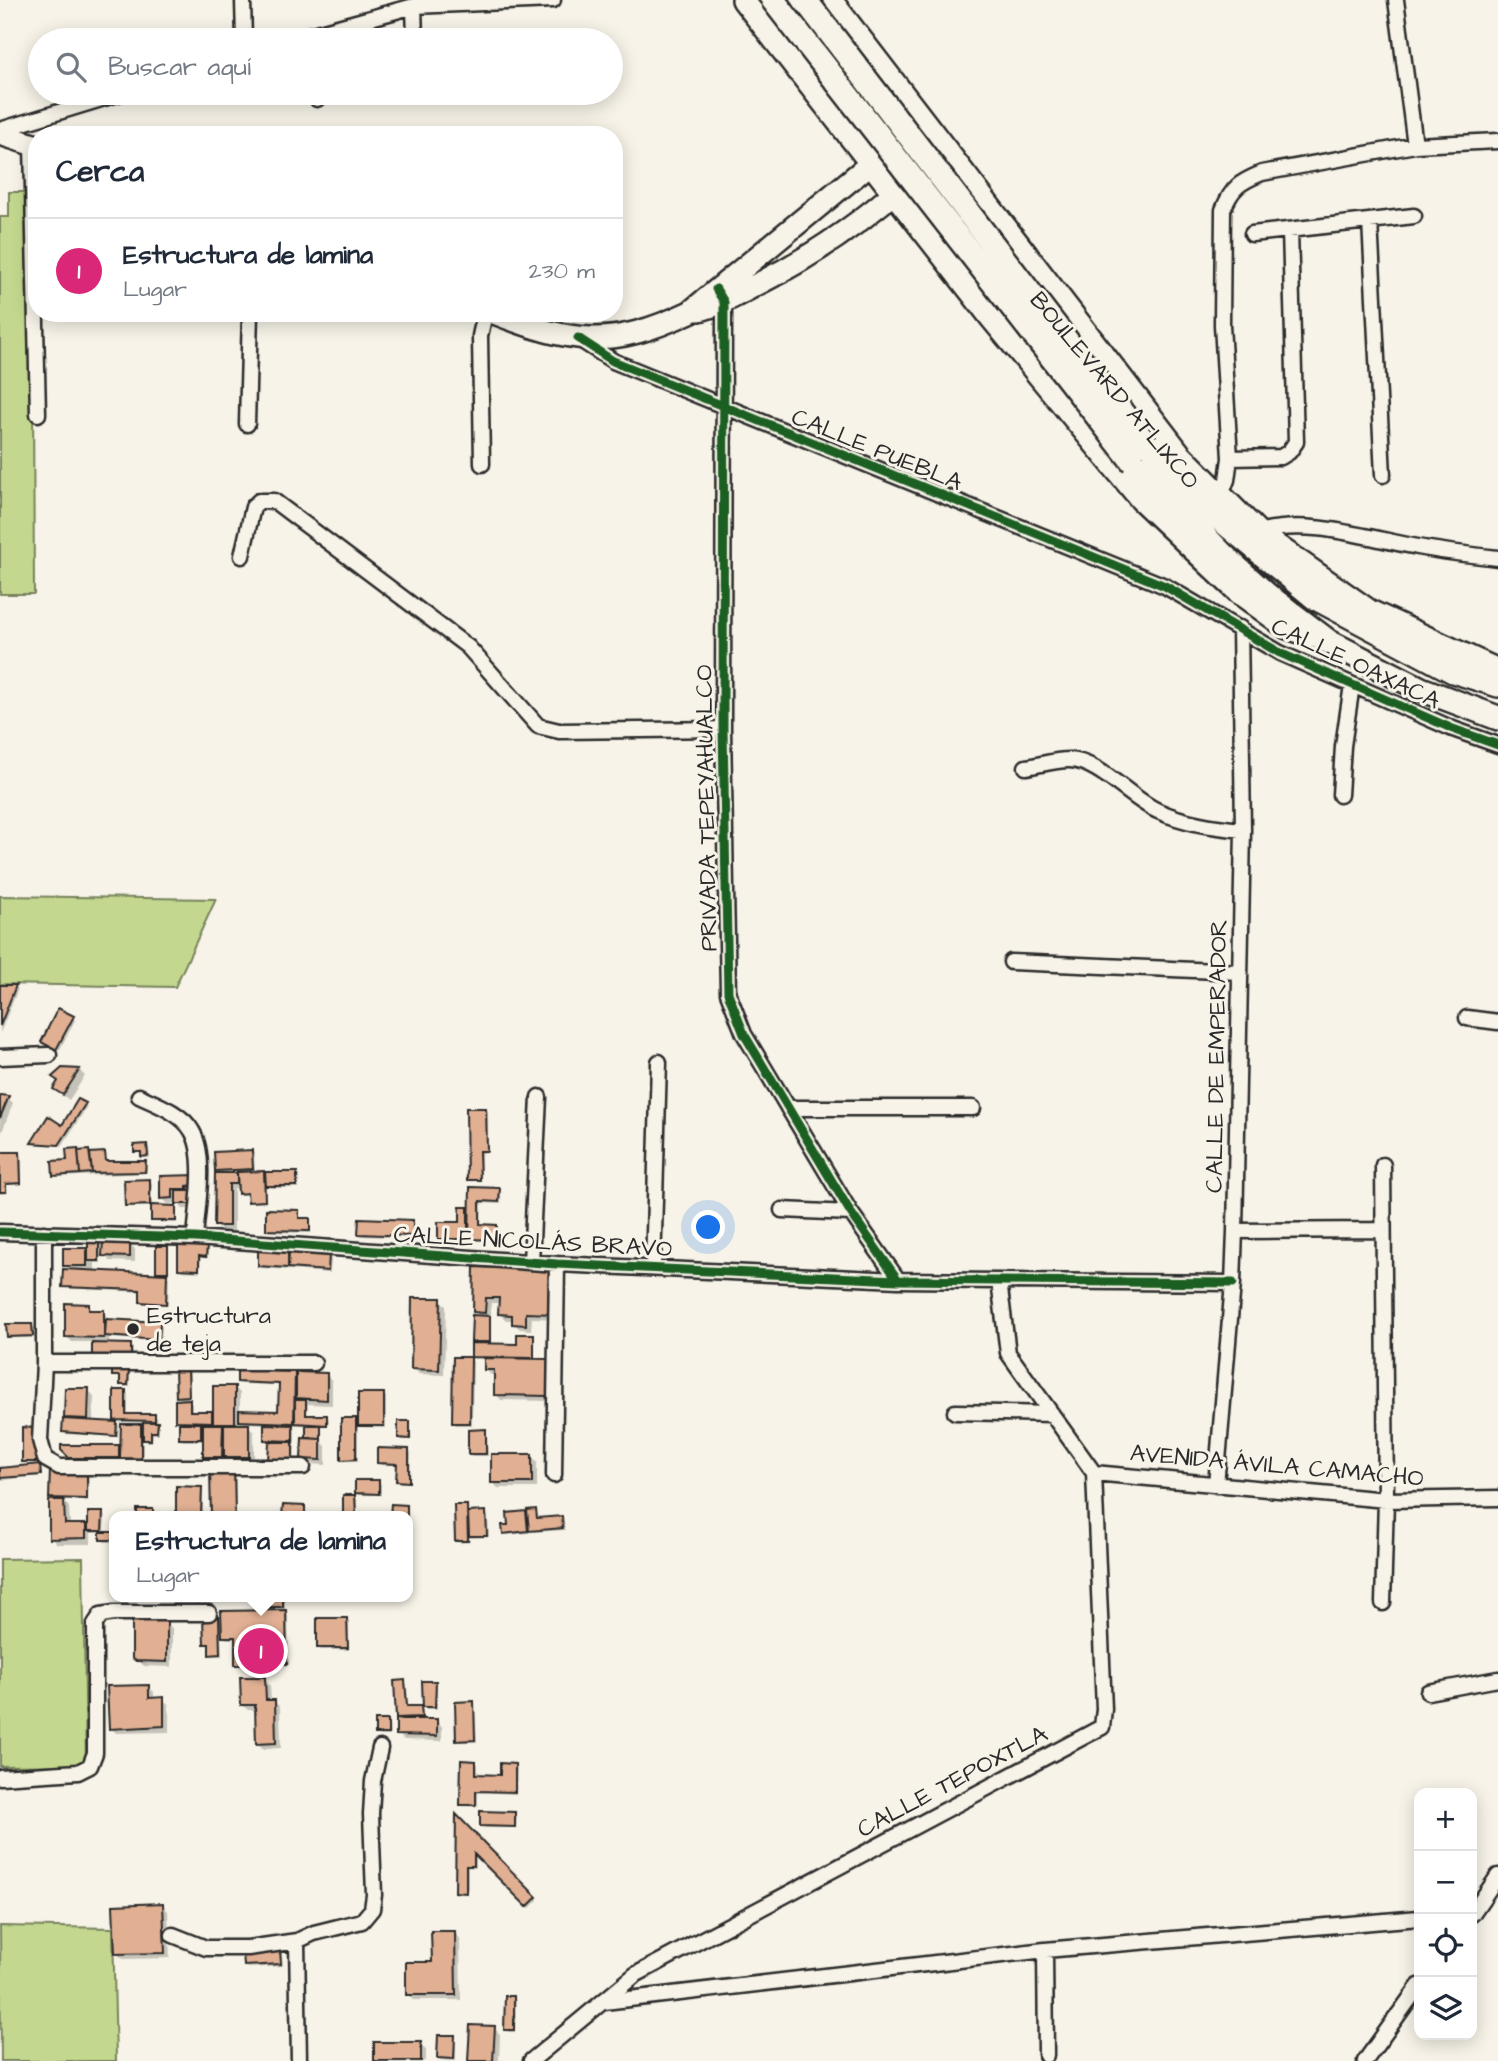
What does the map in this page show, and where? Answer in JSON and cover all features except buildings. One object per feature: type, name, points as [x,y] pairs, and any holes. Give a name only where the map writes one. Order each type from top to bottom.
[{"type":"main road","points":[[743,0],[949,264],[1141,500],[1239,593],[1287,628],[1329,642]]},
{"type":"main road","name":"BOULEVARD ATLIXCO","points":[[773,0],[1223,555],[1267,595],[1329,642],[1421,689],[1498,718]]},
{"type":"main road","points":[[805,0],[1140,453],[1314,597],[1453,671],[1498,685]]},
{"type":"main road","points":[[831,0],[1181,455],[1258,532],[1370,611],[1498,670]]},
{"type":"main road","points":[[720,296],[923,120]]},
{"type":"main road","points":[[0,132],[28,143]]},
{"type":"main road","points":[[520,322],[548,332],[578,338],[620,338],[656,328],[720,296],[787,269],[865,216],[894,193],[943,146]]},
{"type":"main road","points":[[865,216],[890,211],[923,230]]},
{"type":"main road","points":[[949,264],[962,250],[978,239],[1011,236]]},
{"type":"street","points":[[243,0],[244,28]]},
{"type":"street","points":[[341,28],[414,6],[553,0]]},
{"type":"street","points":[[1396,0],[1415,145]]},
{"type":"street","points":[[414,6],[415,28]]},
{"type":"street","points":[[0,132],[84,105]]},
{"type":"street","points":[[1221,495],[1227,480],[1230,458],[1222,325],[1223,210],[1229,193],[1244,180],[1262,173],[1415,145],[1498,141]]},
{"type":"street","points":[[1252,234],[1415,216]]},
{"type":"street","points":[[1370,221],[1383,475]]},
{"type":"street","points":[[1230,458],[1281,457],[1289,452],[1296,442],[1290,230]]},
{"type":"street","name":"PRIVADA TEPEYAHUALCO","points":[[720,296],[724,408],[723,729],[728,993],[744,1034],[851,1213],[898,1280]]},
{"type":"street","points":[[37,322],[38,414]]},
{"type":"street","points":[[247,425],[250,322]]},
{"type":"street","points":[[482,464],[480,336],[483,322]]},
{"type":"street","name":"CALLE PUEBLA","points":[[578,338],[613,362],[1166,586]]},
{"type":"street","points":[[242,556],[253,507],[259,501],[274,501],[468,647],[538,726],[559,731],[723,729]]},
{"type":"street","points":[[1258,532],[1271,528],[1304,527],[1498,558]]},
{"type":"street","name":"CALLE OAXACA","points":[[1166,586],[1279,653],[1453,729],[1498,745]]},
{"type":"street","name":"CALLE DE EMPERADOR","points":[[1216,1485],[1235,1231],[1243,830],[1240,628]]},
{"type":"street","points":[[1340,796],[1343,746],[1352,685]]},
{"type":"street","points":[[1026,767],[1069,760],[1082,763],[1119,784],[1156,811],[1200,825],[1243,830]]},
{"type":"street","points":[[1011,962],[1240,972]]},
{"type":"street","points":[[1466,1018],[1498,1022]]},
{"type":"street","points":[[0,1057],[49,1055]]},
{"type":"street","points":[[653,1268],[659,1062]]},
{"type":"street","points":[[139,1096],[166,1108],[191,1129],[200,1149],[195,1238]]},
{"type":"street","points":[[530,1262],[539,1097]]},
{"type":"street","points":[[788,1108],[972,1108]]},
{"type":"street","points":[[1382,1165],[1386,1500],[1383,1603]]},
{"type":"street","points":[[782,1210],[851,1213]]},
{"type":"street","points":[[1235,1231],[1382,1230]]},
{"type":"street","name":"CALLE NICOLÁS BRAVO","points":[[0,1232],[195,1238],[557,1264],[898,1280],[1233,1283]]},
{"type":"street","points":[[44,1233],[44,1363],[40,1440],[45,1459],[60,1467],[303,1467]]},
{"type":"street","points":[[554,1475],[557,1264]]},
{"type":"street","points":[[999,1281],[1008,1353],[1094,1473]]},
{"type":"street","points":[[44,1363],[314,1363]]},
{"type":"street","points":[[955,1412],[1052,1413]]},
{"type":"street","name":"AVENIDA ÁVILA CAMACHO","points":[[1094,1473],[1386,1500],[1498,1498]]},
{"type":"street","name":"CALLE TEPOXTLA","points":[[531,2061],[635,1975],[1102,1727],[1104,1709],[1094,1473]]},
{"type":"street","points":[[0,1777],[78,1772],[90,1766],[95,1753],[94,1624],[101,1615],[209,1613]]},
{"type":"street","points":[[1428,1692],[1498,1679]]},
{"type":"street","points":[[173,1935],[206,1948],[248,1948],[297,1941],[314,1933],[362,1921],[372,1909],[374,1895],[371,1814],[373,1781],[380,1748]]},
{"type":"street","points":[[1477,1907],[1498,1876]]},
{"type":"street","points":[[604,2003],[1045,1950],[1414,1918]]},
{"type":"street","points":[[297,1941],[299,2061]]},
{"type":"street","points":[[1045,1950],[1045,2055]]},
{"type":"street","points":[[1365,2061],[1414,1993]]},
{"type":"green space","points":[[9,192],[28,192],[28,322],[33,322],[34,594],[0,594],[0,217],[9,217]]},
{"type":"green space","points":[[0,896],[216,899],[175,987],[0,984]]},
{"type":"green space","points":[[83,1558],[86,1765],[0,1766],[0,1559]]},
{"type":"green space","points":[[0,1926],[113,1928],[116,2061],[1,2061]]},
{"type":"cycle path","points":[[716,289],[724,302],[723,729],[728,993],[744,1034],[851,1213],[898,1280]]},
{"type":"cycle path","points":[[578,338],[613,361],[1165,586],[1280,653],[1453,729],[1498,745]]},
{"type":"cycle path","points":[[0,1232],[195,1238],[557,1264],[898,1280],[1233,1283]]},
{"type":"place","name":"Estructura de teja","points":[[133,1329]]},
{"type":"place","name":"Estructura de lamina","points":[[261,1651]]}]
